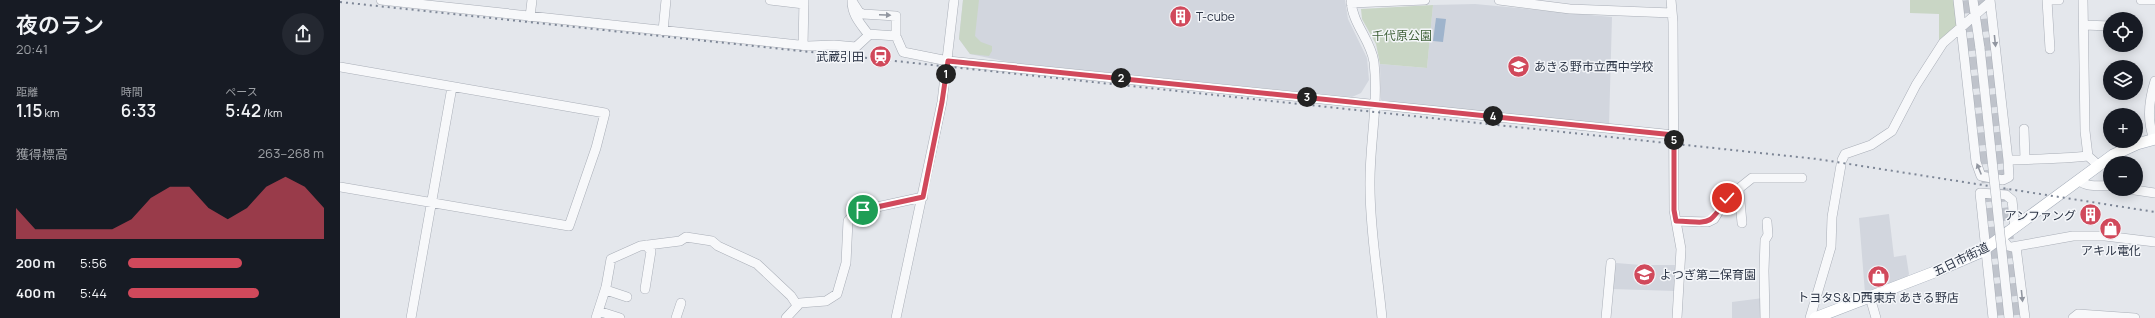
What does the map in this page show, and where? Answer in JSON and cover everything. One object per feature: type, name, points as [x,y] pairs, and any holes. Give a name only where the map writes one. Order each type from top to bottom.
[{"type":"main road","name":"五日市街道","points":[[1815,318],[1957,263],[1986,248],[2098,165],[2125,149],[2154,139]]},
{"type":"street","points":[[381,0],[803,46],[834,45],[856,47],[870,34]]},
{"type":"street","points":[[530,17],[532,0]]},
{"type":"street","points":[[663,31],[666,0]]},
{"type":"street","points":[[770,0],[804,2],[803,46]]},
{"type":"street","points":[[896,318],[905,270],[923,197],[942,102],[954,0]]},
{"type":"street","points":[[1382,318],[1370,189],[1376,104],[1373,56],[1356,23],[1351,1],[1425,0]]},
{"type":"street","points":[[1499,0],[1570,9],[1672,13]]},
{"type":"street","points":[[1671,0],[1674,210],[1681,249],[1677,318]]},
{"type":"street","points":[[1958,0],[1976,162],[1981,176],[2002,180],[2009,177],[2008,160],[1990,1]]},
{"type":"street","points":[[1973,0],[1980,48],[2009,318]]},
{"type":"street","points":[[2050,49],[2047,0],[2059,0]]},
{"type":"street","points":[[2084,0],[2082,51],[2085,131],[2088,156],[2098,165]]},
{"type":"street","points":[[2141,0],[2155,0]]},
{"type":"street","points":[[852,1],[854,14],[868,34],[896,36]]},
{"type":"street","points":[[852,1],[859,12],[863,14],[896,16],[896,36],[903,52],[948,61],[1674,135]]},
{"type":"street","points":[[1810,318],[1831,248],[1832,217],[1841,162],[1845,154],[1871,145],[1892,130],[1937,51],[1946,40],[1990,1]]},
{"type":"street","points":[[2084,25],[2103,26]]},
{"type":"street","points":[[340,67],[605,113],[596,148],[569,226],[340,187]]},
{"type":"street","points":[[2154,139],[2150,120],[2155,81]]},
{"type":"street","points":[[411,318],[452,87]]},
{"type":"street","points":[[2024,129],[2025,159]]},
{"type":"street","points":[[2008,160],[2058,159],[2088,156]]},
{"type":"street","points":[[1676,221],[1708,222],[1714,219],[1727,198],[1739,190],[1752,178],[1802,178]]},
{"type":"street","points":[[2079,180],[2082,184],[2103,186]]},
{"type":"street","points":[[1739,190],[1742,223]]},
{"type":"street","points":[[2143,191],[2155,193]]},
{"type":"street","points":[[1993,318],[1980,193],[2006,195],[2012,200],[2015,228]]},
{"type":"street","points":[[786,318],[797,305],[802,303],[826,301],[837,294],[846,263],[848,221],[854,214],[863,210],[923,197]]},
{"type":"street","points":[[1766,318],[1764,271],[1765,240],[1768,235],[1767,222]]},
{"type":"street","points":[[2001,238],[2008,246],[2016,246],[2073,236],[2105,236],[2155,242]]},
{"type":"street","points":[[620,318],[597,315],[606,290],[611,259],[646,245],[686,238],[712,241],[718,246],[757,264],[791,296],[797,305]]},
{"type":"street","points":[[645,289],[651,251],[646,245]]},
{"type":"street","points":[[2016,246],[2025,318]]},
{"type":"street","points":[[1988,274],[1992,256],[2001,252],[2008,251],[2019,269]]},
{"type":"street","points":[[1606,318],[1611,263]]},
{"type":"street","points":[[606,290],[627,297]]},
{"type":"street","points":[[1870,297],[1876,318]]},
{"type":"street","points":[[676,318],[681,303]]},
{"type":"street","points":[[2073,318],[2078,314],[2135,318]]},
{"type":"shaded area","points":[[963,0],[1345,0],[1348,19],[1367,58],[1369,80],[1361,93],[1352,97],[1013,63],[970,54],[959,39]]},
{"type":"shaded area","name":"あきる野市立西中学校","points":[[1475,4],[1612,17],[1609,126],[1384,102],[1381,100],[1380,64],[1427,68],[1433,5]]},
{"type":"shaded area","points":[[1889,214],[1894,257],[1906,255],[1909,274],[1907,277],[1865,293],[1859,218]]},
{"type":"shaded area","name":"よつぎ第二保育園","points":[[1616,263],[1675,265],[1675,291],[1612,289],[1614,266]]},
{"type":"shaded area","points":[[1763,298],[1764,318],[1732,318],[1732,302]]},
{"type":"green space","points":[[963,0],[979,0],[975,36],[981,42],[992,46],[992,51],[989,56],[970,54],[959,39]]},
{"type":"green space","points":[[1910,0],[1954,0],[1957,28],[1939,45],[1939,14],[1910,13]]},
{"type":"green space","name":"千代原公園","points":[[1433,5],[1427,68],[1380,64],[1376,44],[1362,19],[1361,9]]},
{"type":"water","points":[[1436,18],[1446,19],[1443,42],[1433,41]]},
{"type":"tunnel","points":[[1968,0],[2003,318]]},
{"type":"tunnel","points":[[1981,0],[2016,318]]},
{"type":"railway","points":[[340,2],[1817,159],[2155,212]]},
{"type":"place","name":"T-cube","points":[[1181,16]]},
{"type":"place","name":"武蔵引田","points":[[880,56]]},
{"type":"place","name":"あきる野市立西中学校","points":[[1519,66]]},
{"type":"place","name":"アンファング","points":[[2091,215]]},
{"type":"place","name":"アキル電化","points":[[2111,229]]},
{"type":"place","name":"よつぎ第二保育園","points":[[1644,274]]},
{"type":"place","name":"トヨタS＆D西東京 あきる野店","points":[[1878,276]]},
{"type":"route","points":[[863,210],[923,197],[942,102],[948,61],[1674,135],[1674,210],[1676,221],[1708,222],[1714,219],[1727,198]]}]
